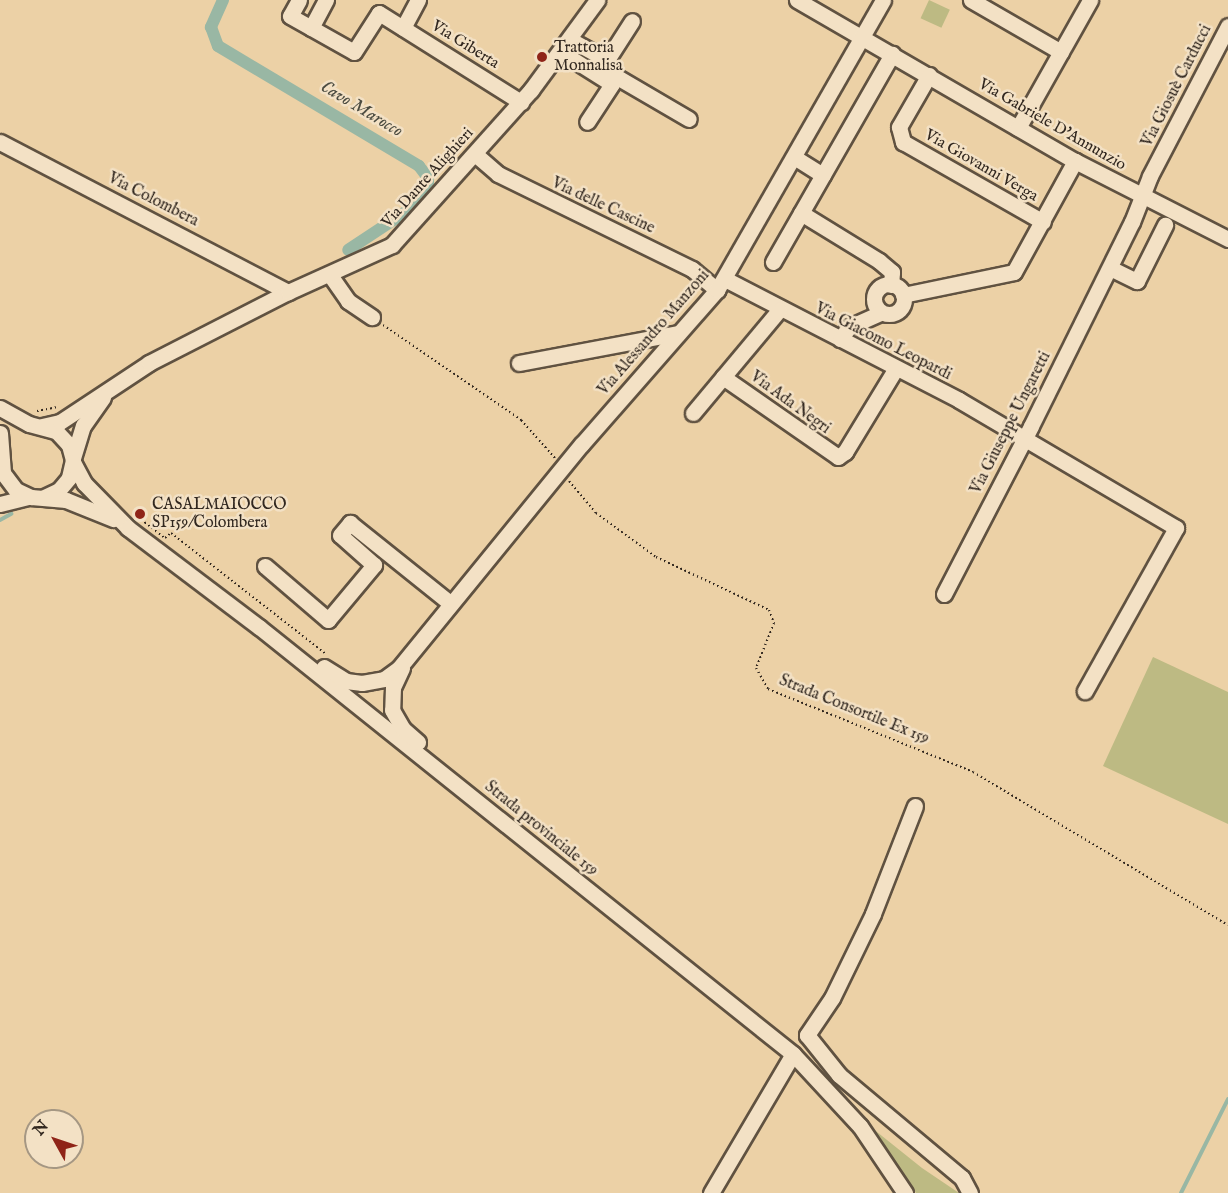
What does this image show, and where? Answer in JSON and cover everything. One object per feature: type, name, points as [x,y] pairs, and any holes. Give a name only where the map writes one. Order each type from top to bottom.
[{"type":"street","name":"Via Giberta","points":[[299,0],[290,16],[354,52],[379,14],[521,102]]},
{"type":"street","points":[[311,28],[326,0]]},
{"type":"street","points":[[404,28],[418,0]]},
{"type":"street","name":"Via Dante Alighieri","points":[[41,426],[60,422],[110,387],[288,292],[375,255],[402,237],[521,102],[597,0]]},
{"type":"street","name":"Via Gabriele D'Annunzio","points":[[797,0],[863,35],[1075,161],[1228,239]]},
{"type":"street","name":"Via Alessandro Manzoni","points":[[407,659],[582,444],[721,285],[883,0]]},
{"type":"street","points":[[971,0],[1061,52]]},
{"type":"street","points":[[1018,128],[1090,0]]},
{"type":"street","points":[[608,60],[632,21]]},
{"type":"street","name":"Via Giosuè Carducci","points":[[1144,196],[1150,176],[1228,26]]},
{"type":"street","points":[[565,45],[608,60],[617,77],[689,119]]},
{"type":"street","points":[[565,45],[612,84],[587,122]]},
{"type":"street","points":[[773,262],[892,54]]},
{"type":"street","name":"Via Giovanni Verga","points":[[928,75],[899,127],[903,142],[1043,222]]},
{"type":"street","name":"Via Colombera","points":[[0,142],[288,292]]},
{"type":"street","name":"Via delle Cascine","points":[[475,154],[507,179],[721,285]]},
{"type":"street","points":[[794,157],[823,175]]},
{"type":"street","points":[[881,313],[876,307],[876,291],[897,290],[1014,272],[1075,161]]},
{"type":"street","name":"Via Giuseppe Ungaretti","points":[[944,594],[1110,268],[1144,196]]},
{"type":"street","points":[[801,213],[879,261],[892,272],[903,302],[895,313],[881,313],[849,327],[840,339]]},
{"type":"street","points":[[1110,268],[1137,281],[1166,225]]},
{"type":"street","points":[[330,275],[348,301],[372,317]]},
{"type":"street","name":"Via Giacomo Leopardi","points":[[721,285],[779,310],[896,368],[1024,438],[1176,528],[1084,691]]},
{"type":"street","name":"Via Ada Negri","points":[[693,413],[779,310]]},
{"type":"street","points":[[519,363],[678,333]]},
{"type":"street","name":"Via Ada Negri","points":[[723,377],[838,457],[896,368]]},
{"type":"street","name":"Via Dante Alighieri","points":[[73,461],[83,426],[110,387]]},
{"type":"street","name":"Strada provinciale 159","points":[[0,408],[64,437],[84,483],[128,528],[259,627],[793,1054],[860,1126],[903,1191]]},
{"type":"street","points":[[1,464],[16,433],[41,426]]},
{"type":"street","name":"Strada provinciale 159","points":[[0,433],[1,464],[9,484],[36,497],[78,503],[128,528]]},
{"type":"street","points":[[0,504],[36,497],[65,485],[73,461]]},
{"type":"street","points":[[265,566],[328,620],[374,565],[340,535],[350,523],[451,604]]},
{"type":"street","points":[[259,627],[293,643],[346,681],[377,682],[407,659]]},
{"type":"street","points":[[407,659],[393,687],[392,710],[403,729],[434,756],[446,777]]},
{"type":"street","points":[[915,806],[873,914],[832,998],[807,1035],[839,1075],[962,1178],[969,1191]]},
{"type":"street","points":[[711,1193],[793,1054]]},
{"type":"path","points":[[372,317],[521,420],[565,465]]},
{"type":"path","points":[[31,410],[65,404]]},
{"type":"path","name":"Strada Consortile Ex 159","points":[[565,465],[581,497],[625,536],[692,577],[762,604],[769,610],[774,623],[756,668],[768,689],[973,772],[1228,925]]},
{"type":"path","points":[[128,510],[165,537],[171,533],[330,658]]},
{"type":"shaded area","points":[[929,0],[950,10],[941,28],[921,18]]},
{"type":"shaded area","points":[[1153,657],[1228,692],[1228,824],[1103,766]]},
{"type":"shaded area","points":[[872,1128],[922,1168],[959,1193],[916,1193]]},
{"type":"waterway","name":"Cavo Marocco","points":[[223,0],[211,27],[218,46],[419,166],[428,178],[428,187],[410,209],[348,250]]},
{"type":"waterway","points":[[0,520],[11,514]]},
{"type":"waterway","points":[[1181,1193],[1228,1099]]},
{"type":"place","name":"Trattoria Monnalisa","points":[[542,57]]},
{"type":"place","name":"CASALMAIOCCO SP159/Colombera","points":[[140,514]]}]
